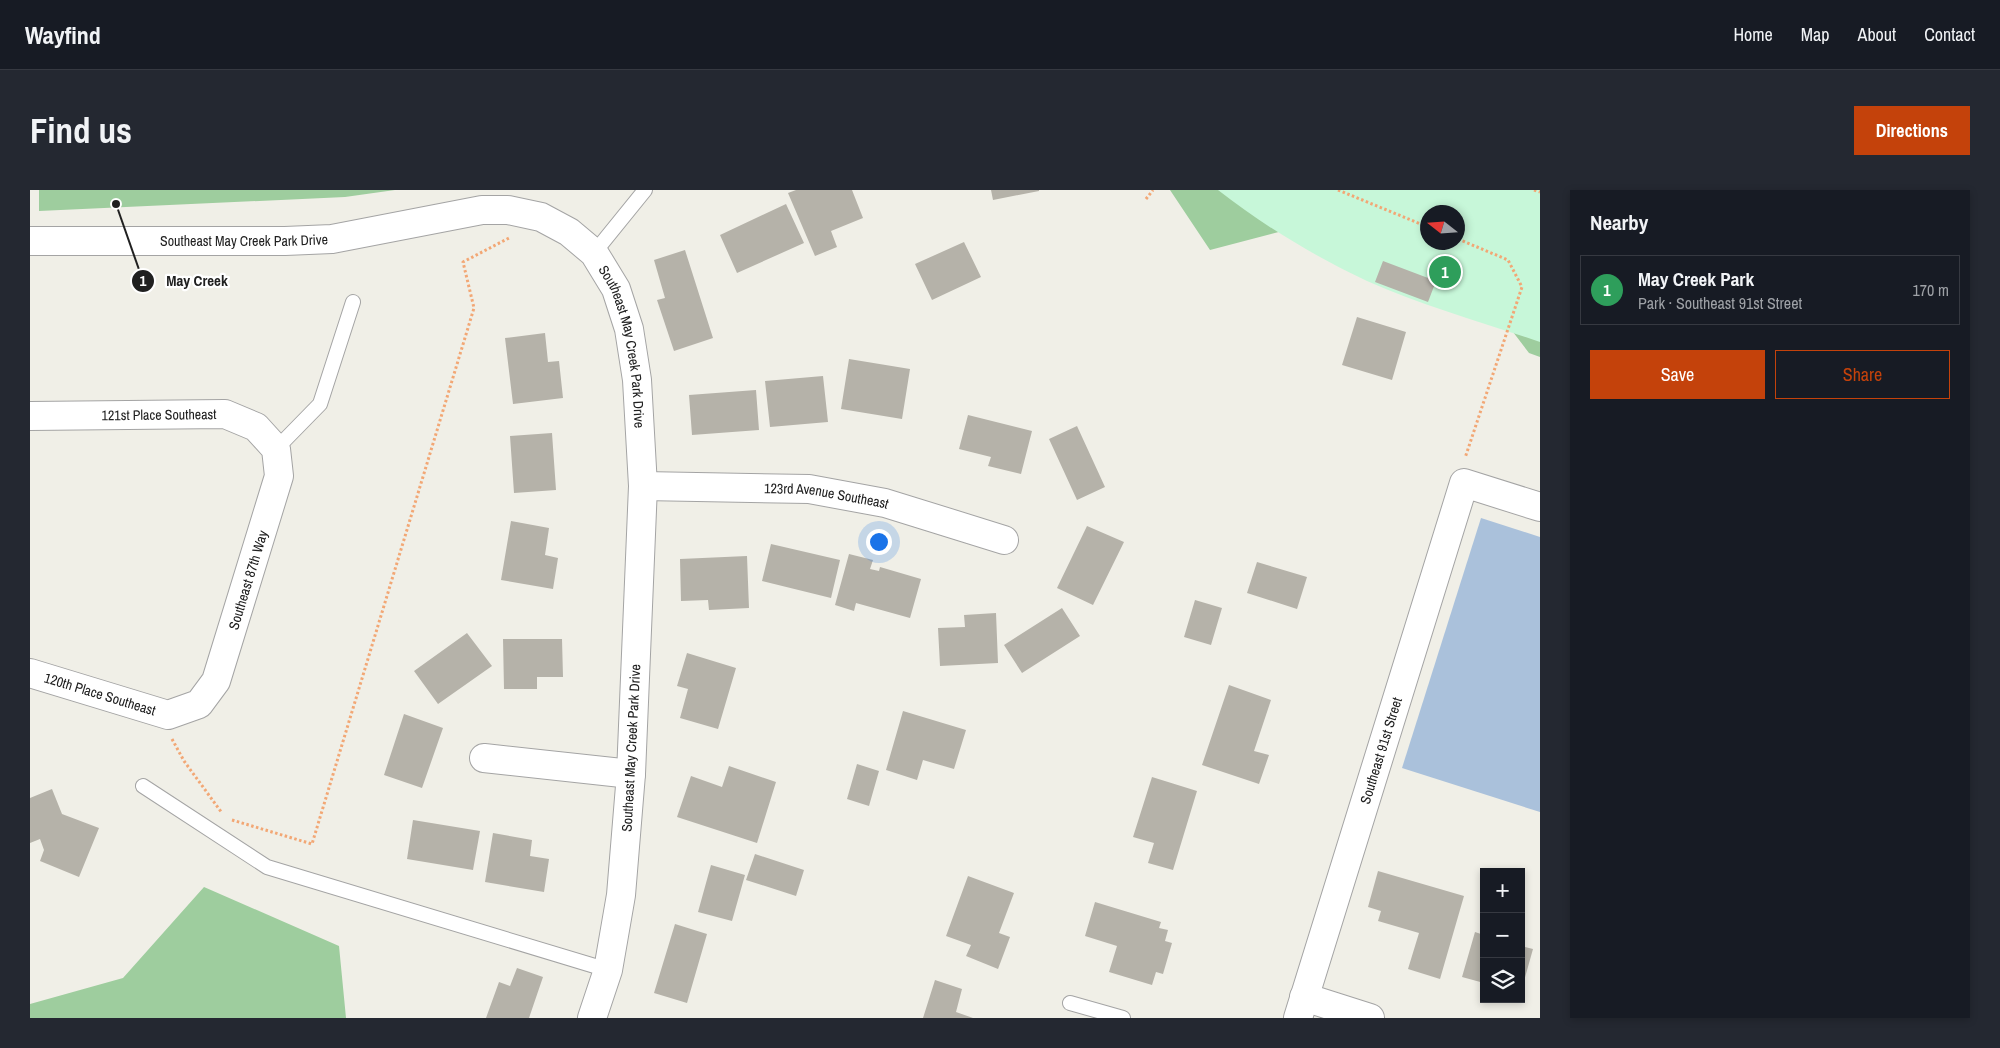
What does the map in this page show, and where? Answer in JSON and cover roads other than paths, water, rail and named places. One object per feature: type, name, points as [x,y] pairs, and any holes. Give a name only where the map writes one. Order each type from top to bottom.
[{"type":"street","name":"Southeast May Creek Park Drive","points":[[30,241],[285,241],[332,239],[482,210],[508,210],[541,217],[569,232],[594,253],[616,289],[629,329],[637,380],[643,486],[631,774],[621,895],[608,970],[592,1018]]},
{"type":"street","name":"121st Place Southeast","points":[[30,416],[225,414],[256,427],[276,449]]},
{"type":"street","name":"Southeast 87th Way","points":[[199,704],[216,682],[280,476],[276,449]]},
{"type":"street","name":"Southeast 91st Street","points":[[1301,1008],[1464,471],[1540,507]]},
{"type":"street","name":"123rd Avenue Southeast","points":[[643,486],[809,489],[885,503],[1004,540]]},
{"type":"street","name":"120th Place Southeast","points":[[30,673],[168,715],[199,704]]},
{"type":"street","points":[[484,758],[631,774]]},
{"type":"street","points":[[1301,1008],[1370,1018]]},
{"type":"lane","points":[[594,253],[646,190]]},
{"type":"lane","points":[[276,449],[320,404],[352,302]]},
{"type":"lane","points":[[144,786],[267,867],[608,970]]},
{"type":"lane","points":[[1070,1003],[1123,1018]]},
{"type":"water","points":[[1481,518],[1540,537],[1540,812],[1402,768]]},
{"type":"place","name":"May Creek","points":[[116,204]]},
{"type":"place","name":"May Creek Park","points":[[1445,272]]}]
